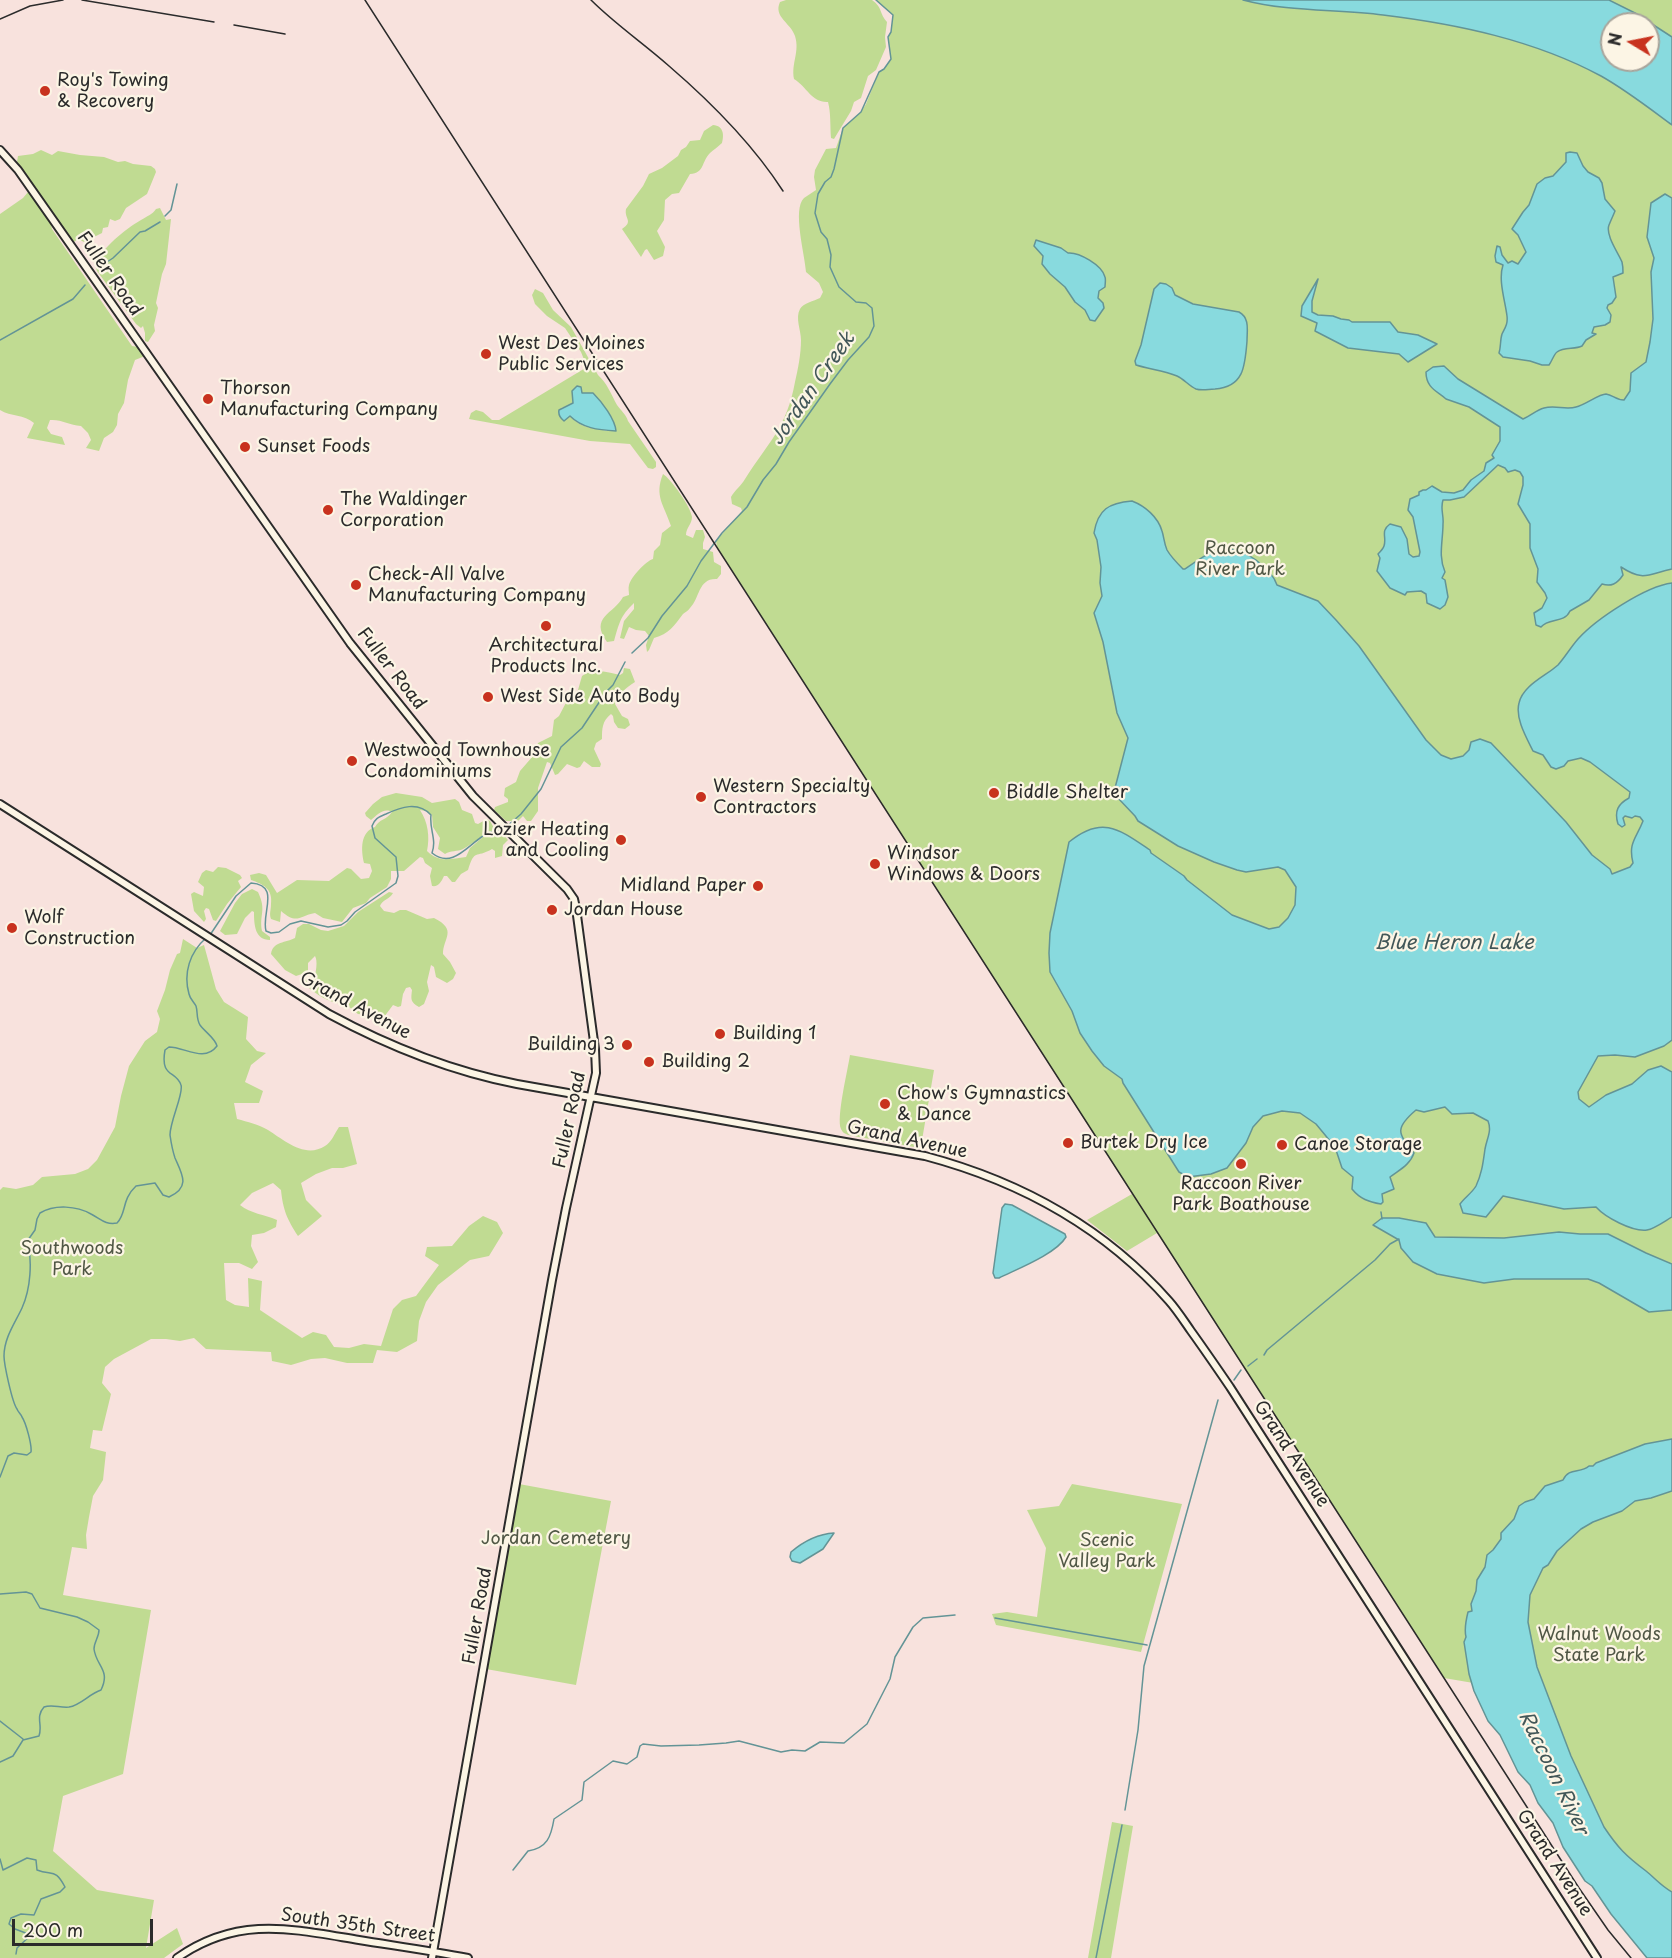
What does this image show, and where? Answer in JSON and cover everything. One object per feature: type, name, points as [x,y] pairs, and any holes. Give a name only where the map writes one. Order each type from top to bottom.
[{"type":"street","name":"Fuller Road","points":[[0,150],[18,170],[330,616],[462,783],[567,889],[574,900],[596,1057],[596,1073],[552,1280],[433,1955]]},
{"type":"street","name":"Grand Avenue","points":[[0,804],[329,1014],[411,1053],[486,1077],[902,1151],[955,1164],[1004,1182],[1051,1205],[1081,1224],[1121,1255],[1170,1301],[1230,1387],[1597,1958]]},
{"type":"street","name":"South 35th Street","points":[[177,1958],[225,1935],[252,1929],[273,1928],[302,1930],[433,1955],[468,1958]]},
{"type":"green space","points":[[786,0],[872,0],[887,22],[886,47],[876,70],[868,76],[861,98],[854,102],[834,139],[831,138],[828,102],[818,100],[794,79],[797,47],[795,36],[781,16],[778,7],[780,2]]},
{"type":"green space","name":"Raccoon River Park","points":[[876,0],[1502,0],[1600,53],[1600,72],[1628,72],[1672,104],[1672,1452],[1571,1482],[1491,1686],[1444,1678],[1157,1233],[1127,1251],[1087,1220],[1132,1194],[717,547],[716,541],[742,511],[741,508],[732,504],[731,497],[769,444],[787,411],[800,356],[798,316],[800,309],[820,298],[823,292],[819,283],[806,272],[799,222],[801,204],[804,198],[816,190],[815,170],[826,149],[836,148],[843,128],[861,112],[879,72],[891,59],[888,37],[891,32],[893,15]]},
{"type":"green space","points":[[1564,0],[1672,0],[1672,53],[1660,38],[1660,12],[1606,12]]},
{"type":"green space","points":[[713,125],[721,129],[722,143],[707,156],[698,172],[690,174],[679,193],[672,194],[665,200],[664,220],[657,231],[665,247],[663,256],[654,260],[647,249],[641,257],[622,229],[628,222],[626,209],[649,174],[678,156],[690,141],[700,140],[704,131]]},
{"type":"green space","points":[[41,150],[52,155],[58,151],[104,157],[118,162],[125,161],[151,166],[156,172],[147,194],[126,208],[120,219],[115,221],[110,219],[108,227],[103,228],[102,233],[84,242],[78,239],[74,242],[17,162],[18,156],[33,154]]},
{"type":"green space","points":[[28,192],[32,194],[50,220],[52,229],[132,346],[138,347],[145,356],[135,360],[128,380],[124,403],[118,414],[117,425],[113,432],[104,438],[99,451],[86,448],[91,440],[81,426],[50,420],[47,428],[51,434],[62,437],[65,445],[27,438],[34,423],[26,418],[0,410],[0,214]]},
{"type":"green space","points":[[160,208],[166,220],[171,219],[166,264],[156,303],[158,308],[155,331],[148,342],[145,341],[143,326],[141,328],[136,324],[95,265],[103,252],[115,240]]},
{"type":"green space","points":[[535,289],[543,293],[553,310],[571,327],[598,375],[656,462],[656,467],[648,468],[630,444],[590,441],[469,419],[471,413],[476,410],[483,412],[492,420],[499,420],[587,367],[581,352],[565,328],[547,316],[535,304],[532,295]],"holes":[[[581,387],[582,393],[593,393],[604,406],[608,419],[607,431],[579,423],[571,416],[567,417],[561,408],[573,404],[572,391]]]},
{"type":"green space","points":[[663,474],[671,481],[691,512],[692,519],[686,535],[693,538],[696,530],[703,530],[705,537],[703,549],[713,552],[714,562],[721,566],[721,574],[717,579],[703,585],[689,609],[667,632],[654,638],[647,652],[646,645],[649,636],[645,631],[629,627],[624,639],[620,638],[624,621],[634,609],[634,603],[623,616],[614,641],[607,642],[601,627],[605,616],[623,597],[629,595],[630,582],[643,566],[653,559],[654,551],[660,545],[662,533],[671,526],[660,495],[659,488]]},
{"type":"green space","points":[[624,668],[630,669],[635,682],[620,694],[615,704],[622,716],[628,719],[630,725],[625,729],[618,728],[611,714],[606,719],[602,729],[602,739],[596,743],[594,749],[601,764],[600,767],[592,767],[584,761],[577,768],[567,764],[555,775],[550,763],[547,762],[538,788],[538,811],[531,821],[527,821],[523,816],[518,821],[506,821],[494,810],[495,807],[508,802],[504,796],[505,788],[516,782],[520,771],[533,756],[538,743],[552,736],[554,720],[559,716],[569,697],[578,690],[582,676],[595,671],[620,675]]},
{"type":"green space","points":[[396,793],[422,797],[432,803],[455,799],[462,810],[472,814],[475,823],[478,824],[487,819],[494,828],[493,831],[485,835],[463,849],[445,854],[438,849],[440,838],[433,827],[432,815],[420,810],[428,830],[427,851],[431,855],[445,859],[466,857],[470,848],[483,837],[500,831],[508,840],[503,845],[502,856],[495,858],[495,851],[492,849],[476,855],[468,870],[461,874],[455,882],[444,876],[440,884],[436,886],[432,886],[430,876],[432,868],[420,857],[404,871],[391,871],[391,879],[387,887],[366,903],[353,908],[342,922],[323,918],[315,913],[295,919],[281,911],[280,922],[271,919],[269,891],[263,885],[251,880],[250,875],[259,873],[266,875],[277,893],[297,880],[329,881],[347,868],[361,879],[369,878],[372,871],[370,864],[364,863],[362,853],[364,837],[370,829],[392,812],[383,811],[371,820],[365,813],[382,797]]},
{"type":"green space","points":[[218,867],[240,875],[242,878],[238,881],[241,887],[216,921],[206,908],[204,922],[194,911],[191,894],[194,892],[203,896],[204,887],[198,882],[202,873],[206,870],[213,872]]},
{"type":"green space","points":[[252,889],[258,892],[261,898],[262,931],[270,937],[270,940],[258,935],[252,911],[245,918],[237,934],[225,935],[220,931],[235,903],[242,894]]},
{"type":"green space","points":[[389,892],[393,893],[380,906],[384,911],[394,913],[406,910],[427,919],[434,918],[446,926],[448,934],[443,954],[456,973],[447,983],[436,977],[434,967],[431,965],[427,982],[429,991],[424,1004],[419,1007],[412,1000],[410,987],[406,988],[403,994],[401,1006],[393,1005],[384,1017],[358,1014],[344,1003],[323,997],[304,983],[304,980],[314,978],[317,964],[315,956],[308,963],[308,972],[296,976],[285,970],[271,954],[277,945],[295,938],[297,928],[303,924],[328,931],[344,926],[358,912]]},
{"type":"green space","name":"Southwoods Park","points":[[183,939],[197,948],[204,945],[216,989],[224,1002],[248,1017],[246,1039],[257,1051],[266,1053],[251,1065],[245,1082],[263,1091],[259,1103],[234,1103],[237,1119],[260,1126],[295,1147],[310,1150],[327,1145],[339,1127],[348,1127],[357,1164],[332,1168],[301,1183],[306,1200],[322,1216],[298,1236],[286,1214],[281,1190],[273,1183],[252,1193],[240,1205],[277,1220],[276,1227],[264,1233],[252,1235],[251,1246],[258,1262],[252,1269],[239,1263],[224,1263],[226,1300],[235,1305],[249,1307],[248,1278],[262,1281],[260,1310],[302,1338],[313,1332],[326,1335],[334,1347],[349,1348],[364,1344],[381,1346],[393,1309],[402,1300],[416,1296],[439,1265],[425,1256],[427,1247],[452,1246],[469,1226],[483,1216],[497,1222],[503,1233],[489,1256],[470,1260],[438,1285],[426,1302],[419,1321],[417,1341],[397,1352],[377,1350],[373,1363],[347,1363],[325,1358],[311,1359],[291,1365],[272,1361],[271,1352],[206,1349],[194,1338],[180,1341],[151,1339],[114,1359],[105,1367],[102,1383],[111,1394],[102,1431],[93,1430],[90,1448],[106,1452],[103,1480],[93,1496],[86,1535],[87,1549],[72,1547],[63,1595],[151,1610],[123,1774],[63,1796],[53,1851],[97,1890],[154,1900],[146,1948],[177,1928],[183,1944],[164,1958],[0,1958],[0,1190],[3,1187],[16,1189],[33,1185],[42,1177],[75,1174],[88,1169],[97,1160],[115,1127],[129,1066],[145,1041],[157,1032],[160,1019],[157,1011],[170,970],[177,954],[180,953]]},
{"type":"green space","name":"Chow's Gymnastics & Dance","points":[[850,1055],[934,1070],[921,1146],[914,1147],[848,1135],[842,1131],[840,1115]]},
{"type":"green space","name":"Jordan Cemetery","points":[[519,1484],[611,1501],[576,1685],[486,1669]]},
{"type":"green space","name":"Scenic Valley Park","points":[[1072,1484],[1182,1504],[1141,1652],[996,1625],[992,1614],[1007,1612],[1037,1617],[1046,1548],[1027,1510],[1059,1506]]},
{"type":"green space","name":"Walnut Woods State Park","points":[[1672,1489],[1672,1916],[1634,1895],[1530,1684],[1525,1579],[1543,1543],[1624,1499]]},
{"type":"green space","points":[[1112,1822],[1133,1826],[1111,1958],[1088,1958]]},
{"type":"water","points":[[1243,0],[1609,0],[1633,12],[1600,12],[1600,72],[1660,72],[1660,29],[1672,37],[1672,125],[1601,76],[1575,63],[1522,43],[1439,23],[1365,13],[1295,8]]},
{"type":"water","points":[[1566,153],[1577,153],[1588,172],[1599,178],[1605,199],[1615,211],[1608,229],[1622,262],[1623,273],[1613,277],[1616,297],[1607,308],[1611,315],[1610,322],[1594,327],[1592,333],[1596,334],[1586,340],[1582,346],[1557,352],[1549,365],[1503,357],[1499,353],[1501,336],[1507,319],[1502,284],[1503,265],[1496,262],[1497,246],[1500,247],[1508,263],[1512,261],[1518,264],[1526,252],[1518,235],[1512,229],[1529,205],[1537,184],[1553,176],[1566,162]]},
{"type":"water","points":[[1665,194],[1672,198],[1672,569],[1641,576],[1621,567],[1623,575],[1616,583],[1602,584],[1589,600],[1570,611],[1564,618],[1548,622],[1541,627],[1536,625],[1534,613],[1542,608],[1547,598],[1537,582],[1538,569],[1530,548],[1530,524],[1518,504],[1523,477],[1520,472],[1515,470],[1508,472],[1498,465],[1464,497],[1443,500],[1441,554],[1445,572],[1442,578],[1445,580],[1448,597],[1445,605],[1440,609],[1427,603],[1426,594],[1421,591],[1407,592],[1405,595],[1390,588],[1377,571],[1380,558],[1378,554],[1385,543],[1384,532],[1387,527],[1390,524],[1401,527],[1407,539],[1409,554],[1413,557],[1419,556],[1413,517],[1408,510],[1410,499],[1432,486],[1442,492],[1454,493],[1463,490],[1471,480],[1484,471],[1486,463],[1494,458],[1492,455],[1500,441],[1500,427],[1469,407],[1446,399],[1430,385],[1426,372],[1433,367],[1444,366],[1458,379],[1523,419],[1544,408],[1576,407],[1603,394],[1624,400],[1630,391],[1631,373],[1646,362],[1650,342],[1653,319],[1651,272],[1654,258],[1647,237],[1651,203]]},
{"type":"water","points":[[1036,240],[1084,257],[1103,272],[1105,287],[1099,291],[1098,298],[1104,308],[1095,321],[1090,320],[1085,310],[1075,302],[1065,287],[1042,264],[1043,256],[1034,246]]},
{"type":"water","points":[[1318,279],[1312,301],[1312,312],[1352,322],[1390,322],[1398,332],[1418,335],[1437,344],[1408,362],[1399,354],[1348,348],[1315,331],[1317,323],[1301,316],[1302,306]]},
{"type":"water","points":[[1160,283],[1166,284],[1172,288],[1175,295],[1193,304],[1239,312],[1243,315],[1247,329],[1244,367],[1232,384],[1215,389],[1198,390],[1177,376],[1136,365],[1135,361],[1154,289]]},
{"type":"water","points":[[577,386],[581,387],[582,393],[593,393],[597,397],[611,416],[616,431],[591,428],[570,416],[564,421],[561,419],[559,410],[573,403],[572,391]]},
{"type":"water","name":"Blue Heron Lake","points":[[1132,501],[1142,506],[1154,517],[1160,526],[1167,550],[1183,569],[1212,552],[1236,550],[1259,562],[1277,585],[1318,601],[1359,646],[1426,740],[1441,755],[1451,759],[1463,756],[1469,750],[1471,742],[1480,739],[1491,743],[1566,822],[1592,855],[1610,869],[1612,874],[1630,867],[1633,863],[1632,846],[1643,821],[1640,817],[1625,816],[1623,818],[1625,825],[1622,827],[1618,824],[1616,815],[1618,808],[1629,798],[1630,792],[1590,762],[1581,758],[1568,761],[1564,766],[1556,769],[1551,767],[1543,755],[1533,751],[1527,740],[1520,721],[1519,703],[1525,691],[1558,665],[1578,639],[1597,622],[1649,590],[1672,583],[1672,1040],[1664,1046],[1635,1057],[1598,1056],[1578,1092],[1579,1099],[1589,1107],[1606,1095],[1632,1084],[1648,1070],[1661,1066],[1672,1072],[1672,1217],[1653,1228],[1641,1230],[1619,1223],[1596,1207],[1564,1209],[1503,1196],[1486,1217],[1463,1213],[1460,1204],[1474,1189],[1480,1177],[1490,1128],[1488,1121],[1473,1113],[1452,1114],[1445,1107],[1424,1112],[1416,1110],[1405,1121],[1401,1135],[1414,1153],[1407,1164],[1390,1177],[1394,1189],[1382,1194],[1381,1204],[1365,1200],[1352,1189],[1353,1177],[1342,1168],[1335,1147],[1316,1124],[1300,1113],[1282,1111],[1263,1116],[1253,1127],[1246,1143],[1227,1168],[1211,1174],[1188,1177],[1179,1172],[1122,1079],[1104,1066],[1080,1033],[1072,1011],[1050,972],[1050,933],[1069,842],[1091,829],[1101,827],[1119,831],[1150,850],[1232,915],[1269,929],[1279,927],[1288,918],[1295,905],[1296,887],[1285,870],[1278,867],[1246,872],[1214,862],[1178,846],[1138,821],[1117,797],[1115,788],[1128,738],[1117,713],[1103,642],[1094,613],[1102,596],[1101,567],[1094,533],[1098,518],[1106,509],[1117,503]]},
{"type":"water","points":[[1005,1204],[1012,1205],[1065,1234],[1066,1237],[1045,1255],[995,1278],[993,1273],[1002,1208]]},
{"type":"water","points":[[1382,1218],[1399,1218],[1426,1223],[1435,1237],[1504,1238],[1559,1232],[1608,1234],[1672,1264],[1672,1310],[1649,1312],[1588,1279],[1514,1279],[1484,1283],[1437,1274],[1413,1262],[1401,1248],[1399,1240],[1373,1225]]},
{"type":"water","name":"Raccoon River","points":[[1672,1439],[1672,1491],[1635,1501],[1622,1511],[1581,1529],[1557,1551],[1548,1565],[1543,1568],[1530,1595],[1528,1622],[1537,1667],[1571,1756],[1604,1827],[1628,1856],[1672,1892],[1672,1958],[1647,1958],[1611,1914],[1592,1886],[1585,1881],[1563,1847],[1553,1823],[1538,1803],[1530,1785],[1518,1772],[1500,1735],[1488,1721],[1474,1691],[1464,1642],[1468,1612],[1472,1611],[1471,1604],[1477,1580],[1485,1567],[1487,1555],[1501,1539],[1501,1533],[1514,1519],[1519,1506],[1534,1499],[1545,1486],[1563,1480],[1568,1473],[1593,1466],[1645,1444]]},
{"type":"water","points":[[834,1533],[823,1549],[800,1563],[792,1561],[791,1552],[801,1545],[816,1537]]},
{"type":"waterway","name":"Jordan Creek","points":[[632,653],[648,638],[662,616],[687,586],[701,561],[722,533],[747,507],[789,442],[848,360],[869,337],[874,326],[872,308],[866,303],[856,302],[839,287],[830,267],[831,255],[827,239],[821,232],[815,213],[818,194],[834,169],[843,128],[861,112],[879,72],[891,59],[888,37],[891,32],[893,15],[876,0]]},
{"type":"waterway","points":[[165,216],[171,210],[177,184]]},
{"type":"waterway","points":[[98,268],[113,258],[140,232],[160,222]]},
{"type":"waterway","points":[[0,340],[73,299],[85,285]]},
{"type":"waterway","name":"Jordan Creek","points":[[506,827],[521,814],[541,789],[561,747],[582,728],[613,685],[625,662]]},
{"type":"waterway","name":"Jordan Creek","points":[[210,935],[236,896],[251,883],[260,885],[268,894],[265,924],[266,931],[271,933],[279,932],[290,924],[301,921],[328,927],[341,925],[347,921],[355,912],[396,883],[398,876],[396,857],[375,838],[372,826],[378,818],[398,809],[421,808],[431,815],[434,843],[432,853],[439,857],[453,857],[485,835],[502,829]]},
{"type":"waterway","name":"Jordan Creek","points":[[0,1477],[8,1456],[14,1453],[27,1455],[31,1452],[27,1429],[11,1391],[4,1349],[27,1292],[30,1266],[28,1240],[35,1230],[40,1213],[52,1208],[73,1208],[85,1211],[106,1222],[117,1223],[128,1196],[136,1186],[155,1183],[163,1195],[169,1197],[176,1193],[182,1184],[182,1175],[174,1156],[170,1135],[181,1094],[181,1085],[167,1069],[164,1059],[165,1050],[169,1047],[200,1054],[212,1051],[217,1046],[199,1023],[196,1006],[187,986],[189,963],[206,938]]},
{"type":"waterway","points":[[1381,1212],[1382,1219]]},
{"type":"waterway","points":[[1264,1355],[1267,1350],[1375,1260],[1390,1244],[1399,1239]]},
{"type":"waterway","points":[[1248,1366],[1257,1359]]},
{"type":"waterway","points":[[1234,1380],[1241,1370]]},
{"type":"waterway","points":[[1125,1810],[1138,1730],[1144,1666],[1218,1400]]},
{"type":"waterway","name":"Jordan Creek","points":[[0,1594],[26,1592],[32,1594],[40,1608],[77,1617],[99,1630],[94,1649],[104,1673],[101,1690],[73,1706],[44,1707],[40,1714],[39,1736],[23,1740]]},
{"type":"waterway","points":[[513,1870],[528,1851],[540,1847],[547,1841],[554,1819],[582,1800],[584,1782],[613,1761],[627,1764],[637,1757],[640,1746],[643,1744],[699,1745],[739,1741],[781,1752],[805,1751],[820,1742],[844,1743],[867,1724],[890,1679],[895,1657],[913,1627],[923,1618],[955,1615]]},
{"type":"waterway","points":[[995,1618],[1147,1645]]},
{"type":"waterway","name":"Jordan Creek","points":[[0,1721],[23,1739]]},
{"type":"waterway","points":[[0,1762],[13,1756],[23,1740]]},
{"type":"waterway","points":[[1096,1958],[1122,1825]]},
{"type":"waterway","points":[[0,1859],[3,1870],[27,1858],[36,1860],[37,1870],[56,1875],[65,1887],[60,1892],[41,1899],[34,1915],[21,1914],[11,1918],[9,1924],[31,1935],[17,1948],[16,1954]]},
{"type":"railway","points":[[0,19],[30,6],[63,0]]},
{"type":"railway","points":[[82,0],[214,22]]},
{"type":"railway","points":[[365,0],[1579,1888],[1631,1958]]},
{"type":"railway","points":[[591,0],[701,94],[745,140],[783,191]]},
{"type":"railway","points":[[234,25],[285,34]]},
{"type":"place","name":"Roy's Towing & Recovery","points":[[45,91]]},
{"type":"place","name":"West Des Moines Public Services","points":[[486,354]]},
{"type":"place","name":"Thorson Manufacturing Company","points":[[208,399]]},
{"type":"place","name":"Sunset Foods","points":[[245,447]]},
{"type":"place","name":"The Waldinger Corporation","points":[[328,510]]},
{"type":"place","name":"Check-All Valve Manufacturing Company","points":[[356,585]]},
{"type":"place","name":"Architectural Products Inc.","points":[[546,626]]},
{"type":"place","name":"West Side Auto Body","points":[[488,697]]},
{"type":"place","name":"Westwood Townhouse Condominiums","points":[[352,761]]},
{"type":"place","name":"Biddle Shelter","points":[[994,793]]},
{"type":"place","name":"Western Specialty Contractors","points":[[701,797]]},
{"type":"place","name":"Lozier Heating and Cooling","points":[[621,840]]},
{"type":"place","name":"Windsor Windows & Doors","points":[[875,864]]},
{"type":"place","name":"Midland Paper","points":[[758,886]]},
{"type":"place","name":"Jordan House","points":[[552,910]]},
{"type":"place","name":"Wolf Construction","points":[[12,928]]},
{"type":"place","name":"Building 1","points":[[720,1034]]},
{"type":"place","name":"Building 3","points":[[627,1045]]},
{"type":"place","name":"Building 2","points":[[649,1062]]},
{"type":"place","name":"Chow's Gymnastics & Dance","points":[[885,1104]]},
{"type":"place","name":"Burtek Dry Ice","points":[[1068,1143]]},
{"type":"place","name":"Canoe Storage","points":[[1282,1145]]},
{"type":"place","name":"Raccoon River Park Boathouse","points":[[1241,1164]]}]
